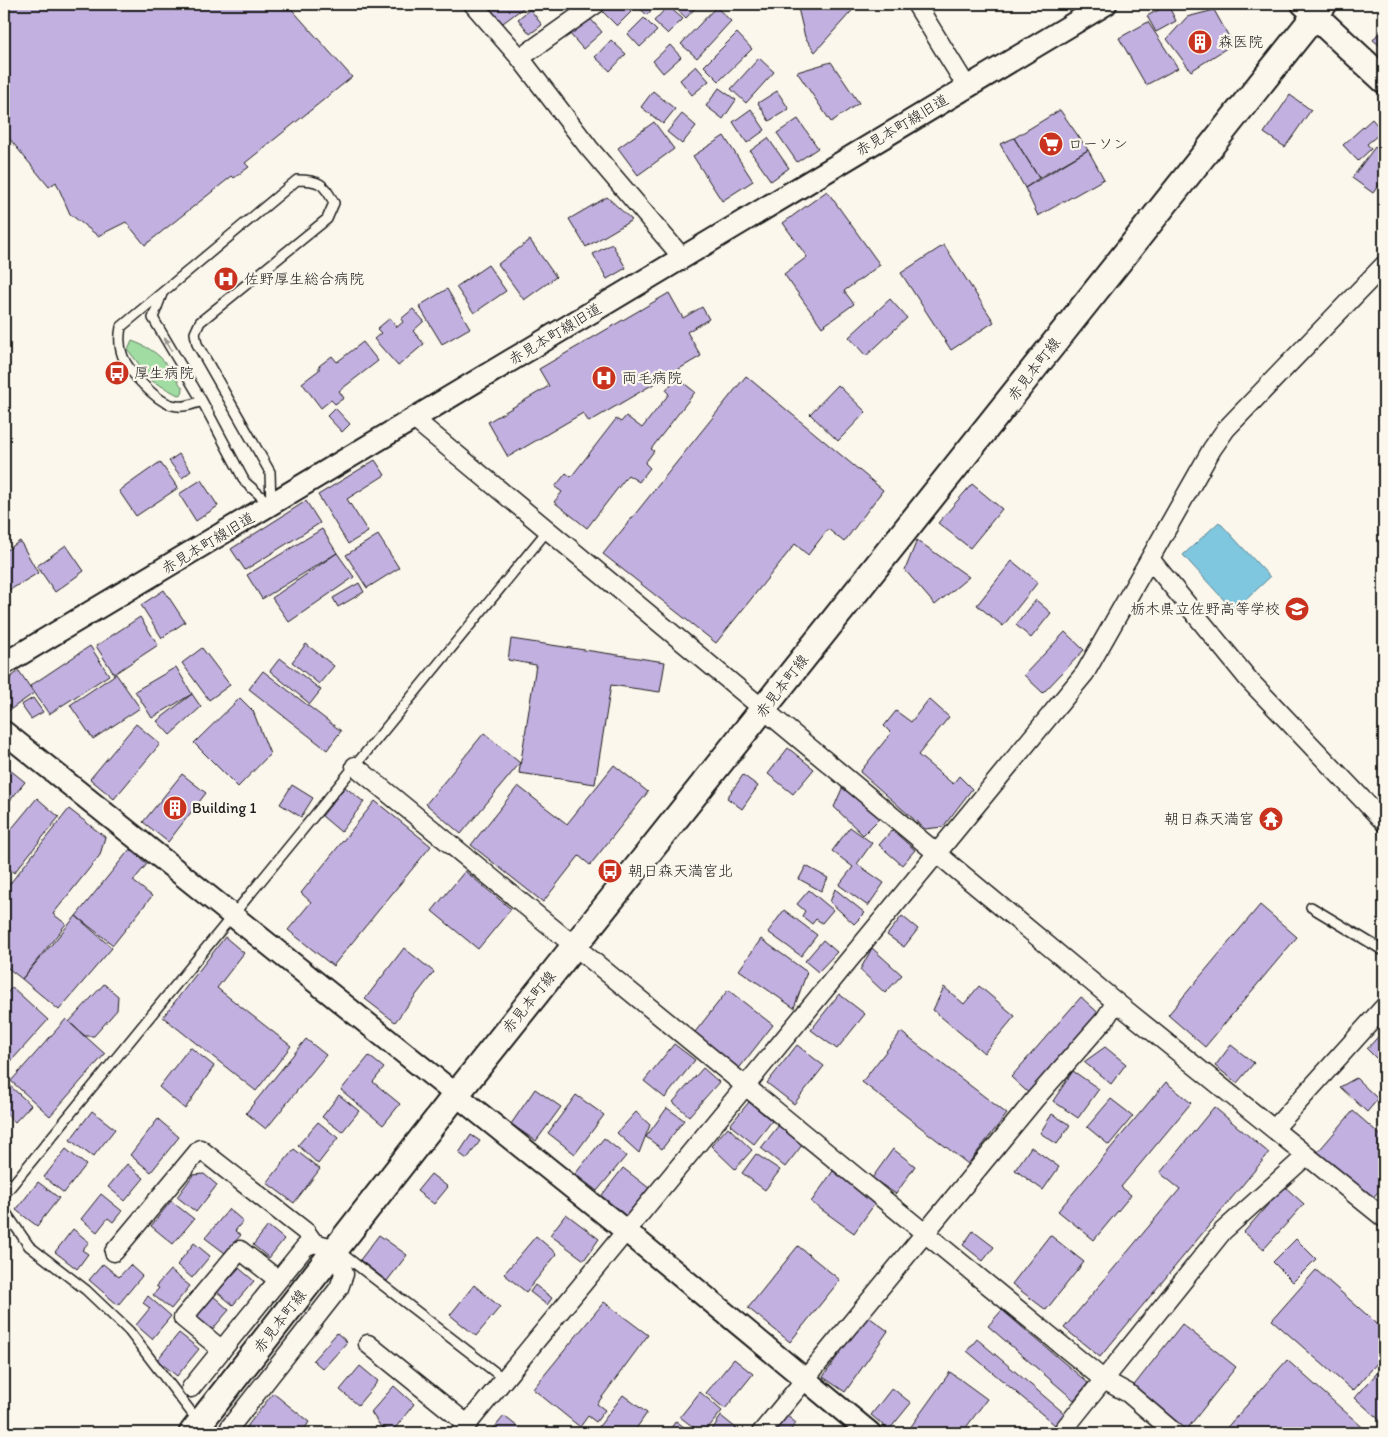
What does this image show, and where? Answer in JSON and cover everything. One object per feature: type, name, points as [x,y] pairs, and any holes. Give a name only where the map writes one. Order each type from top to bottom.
[{"type":"main road","name":"赤見本町線","points":[[199,1429],[326,1246],[455,1096],[764,709],[1313,7],[1384,80]]},
{"type":"street","points":[[473,4],[520,58],[589,148],[682,257]]},
{"type":"street","points":[[520,58],[596,4]]},
{"type":"street","points":[[916,4],[967,87]]},
{"type":"street","name":"赤見本町線旧道","points":[[4,664],[1106,4]]},
{"type":"street","points":[[368,1344],[463,1429],[1085,673],[1212,450],[1226,429],[1384,265]]},
{"type":"street","points":[[414,419],[1116,1002],[1384,1218]]},
{"type":"street","points":[[1150,559],[1249,680],[1384,822]]},
{"type":"street","points":[[4,732],[455,1096],[626,1231],[870,1433]]},
{"type":"street","points":[[355,766],[1104,1380],[1128,1393],[1175,1433]]},
{"type":"street","points":[[761,1433],[1035,1099],[1105,1019],[1116,1002]]},
{"type":"street","points":[[1274,1129],[1384,1007]]},
{"type":"street","points":[[114,1252],[200,1150],[326,1246],[344,1274],[339,1288],[230,1427]]},
{"type":"street","points":[[1061,1433],[1223,1231],[1306,1156]]},
{"type":"street","points":[[191,1388],[305,1246],[326,1246]]},
{"type":"street","points":[[222,1350],[183,1318],[240,1250],[277,1279]]},
{"type":"lane","points":[[202,401],[184,407],[170,405],[147,389],[124,359],[120,347],[121,327],[297,180],[313,180],[326,187],[334,203],[327,220],[200,322],[195,333],[197,344],[270,472],[271,505]]},
{"type":"lane","points":[[163,293],[153,318],[202,401],[245,482],[271,505]]},
{"type":"lane","points":[[4,1195],[548,531]]},
{"type":"lane","points":[[1311,907],[1384,951]]},
{"type":"lane","points":[[4,1210],[29,1246],[86,1290],[129,1330],[199,1429]]},
{"type":"lane","points":[[326,1246],[504,1379]]},
{"type":"green space","points":[[132,341],[157,354],[163,360],[183,389],[182,394],[178,395],[152,381],[128,350]]},
{"type":"water","points":[[1219,522],[1270,577],[1234,611],[1183,555]]},
{"type":"building","points":[[4,4],[287,4],[352,77],[245,163],[249,167],[234,178],[232,176],[145,245],[126,222],[98,236],[70,214],[56,182],[49,187],[4,132]]},
{"type":"building","points":[[482,4],[526,4],[527,5],[499,26]]},
{"type":"building","points":[[609,4],[629,4],[634,9],[617,26],[602,11]]},
{"type":"building","points":[[635,4],[657,4],[647,15]]},
{"type":"building","points":[[671,4],[699,4],[686,18]]},
{"type":"building","points":[[797,4],[858,4],[815,52],[805,37]]},
{"type":"building","points":[[1168,5],[1176,21],[1156,32],[1147,16]]},
{"type":"building","points":[[668,6],[683,19],[668,34],[654,21]]},
{"type":"building","points":[[716,7],[731,21],[697,58],[681,44]]},
{"type":"building","points":[[530,9],[542,25],[530,34],[518,19]]},
{"type":"building","name":"森医院","points":[[1214,10],[1233,44],[1191,71],[1167,39],[1187,17]]},
{"type":"building","points":[[588,16],[602,32],[583,49],[569,33]]},
{"type":"building","points":[[644,18],[657,31],[640,47],[628,34]]},
{"type":"building","points":[[1148,22],[1178,68],[1146,85],[1119,38]]},
{"type":"building","points":[[1384,26],[1384,49],[1373,40]]},
{"type":"building","points":[[737,33],[752,49],[719,81],[704,66]]},
{"type":"building","points":[[611,40],[626,54],[610,71],[595,57]]},
{"type":"building","points":[[670,45],[681,57],[663,73],[653,61]]},
{"type":"building","points":[[759,58],[774,72],[746,103],[731,89]]},
{"type":"building","points":[[831,62],[859,103],[831,122],[797,72]]},
{"type":"building","points":[[696,66],[709,81],[692,95],[680,80]]},
{"type":"building","points":[[719,88],[736,100],[723,119],[706,106]]},
{"type":"building","points":[[653,91],[675,109],[663,124],[641,107]]},
{"type":"building","points":[[777,91],[789,109],[769,121],[758,103]]},
{"type":"building","points":[[1290,95],[1311,110],[1285,147],[1264,133]]},
{"type":"building","points":[[751,109],[765,130],[747,143],[733,122]]},
{"type":"building","name":"ローソン","points":[[1060,110],[1088,150],[1039,178],[1014,138]]},
{"type":"building","points":[[682,114],[696,126],[682,144],[667,132]]},
{"type":"building","points":[[798,119],[818,148],[797,162],[777,133]]},
{"type":"building","points":[[1372,119],[1384,133],[1384,138],[1382,139],[1378,135],[1367,144],[1371,149],[1358,161],[1343,145]]},
{"type":"building","points":[[654,122],[674,149],[638,175],[618,148]]},
{"type":"building","points":[[724,136],[753,181],[722,201],[693,156]]},
{"type":"building","points":[[768,138],[789,168],[771,181],[750,151]]},
{"type":"building","points":[[1014,138],[1039,178],[1025,188],[1000,144]]},
{"type":"building","points":[[1375,147],[1384,155],[1384,178],[1373,193],[1352,178]]},
{"type":"building","points":[[1088,150],[1104,179],[1038,216],[1025,188]]},
{"type":"building","points":[[827,191],[880,265],[844,291],[854,304],[822,327],[784,274],[807,257],[783,223]]},
{"type":"building","points":[[607,197],[632,220],[586,247],[569,219]]},
{"type":"building","points":[[530,240],[556,277],[524,300],[498,264]]},
{"type":"building","points":[[612,244],[626,268],[607,279],[593,254]]},
{"type":"building","points":[[944,245],[994,322],[951,350],[901,273]]},
{"type":"building","points":[[488,265],[506,291],[474,313],[456,287]]},
{"type":"building","points":[[447,289],[470,328],[442,344],[419,306]]},
{"type":"building","name":"両毛病院","points":[[669,293],[683,318],[702,307],[709,319],[687,332],[701,356],[589,422],[583,413],[508,457],[488,422],[549,386],[539,369]]},
{"type":"building","points":[[890,299],[907,318],[866,356],[849,337]]},
{"type":"building","points":[[413,309],[424,321],[413,331],[424,344],[398,366],[374,339],[381,333],[377,329],[390,318],[397,327],[403,322],[401,319]]},
{"type":"building","points":[[363,342],[378,361],[339,391],[344,398],[335,404],[331,400],[321,408],[302,383],[319,370],[319,366],[332,356],[337,362]]},
{"type":"building","points":[[746,376],[883,490],[844,542],[828,529],[808,555],[795,544],[716,643],[603,554]]},
{"type":"building","points":[[676,377],[695,392],[651,449],[654,451],[645,463],[650,468],[639,482],[628,475],[587,528],[554,502],[562,492],[555,487],[566,473],[571,477],[616,419],[621,422],[626,416],[642,428],[669,394],[666,391]]},
{"type":"building","points":[[838,385],[866,412],[838,441],[810,414]]},
{"type":"building","points":[[335,408],[350,424],[342,432],[327,416]]},
{"type":"building","points":[[179,454],[191,471],[182,478],[169,461]]},
{"type":"building","points":[[375,460],[385,475],[347,499],[368,532],[348,544],[318,495]]},
{"type":"building","points":[[160,462],[178,488],[136,516],[119,491]]},
{"type":"building","points":[[201,480],[218,506],[196,521],[179,494]]},
{"type":"building","points":[[972,484],[1002,509],[970,548],[938,523]]},
{"type":"building","points":[[306,501],[320,523],[245,570],[231,549]]},
{"type":"building","points":[[322,529],[337,553],[262,599],[247,575]]},
{"type":"building","points":[[378,535],[399,568],[367,588],[346,555]]},
{"type":"building","points":[[917,540],[969,577],[935,605],[905,570]]},
{"type":"building","points":[[20,541],[38,573],[8,591],[4,585],[4,552]]},
{"type":"building","points":[[66,545],[84,571],[55,592],[37,566]]},
{"type":"building","points":[[337,553],[354,577],[289,622],[272,598]]},
{"type":"building","points":[[1012,561],[1038,582],[1003,626],[977,605]]},
{"type":"building","points":[[359,583],[364,592],[338,607],[333,598]]},
{"type":"building","points":[[164,590],[185,622],[162,638],[141,605]]},
{"type":"building","points":[[1036,600],[1051,613],[1031,638],[1016,625]]},
{"type":"building","points":[[140,617],[158,645],[114,674],[96,646]]},
{"type":"building","points":[[1065,632],[1084,650],[1043,693],[1024,675]]},
{"type":"building","points":[[511,639],[665,662],[660,692],[611,685],[595,784],[519,773],[536,665],[508,660]]},
{"type":"building","points":[[306,644],[334,666],[319,684],[292,662]]},
{"type":"building","points":[[90,646],[109,675],[49,714],[30,686]]},
{"type":"building","points":[[202,648],[230,685],[209,700],[182,663]]},
{"type":"building","points":[[280,658],[321,690],[310,704],[270,671]]},
{"type":"building","points":[[176,667],[192,694],[152,718],[135,691]]},
{"type":"building","points":[[19,671],[34,693],[4,714],[4,682]]},
{"type":"building","points":[[263,671],[341,731],[327,750],[249,689]]},
{"type":"building","points":[[116,674],[140,708],[93,739],[70,705]]},
{"type":"building","points":[[192,694],[201,707],[170,735],[157,721]]},
{"type":"building","points":[[33,698],[43,712],[31,719],[21,705]]},
{"type":"building","points":[[240,698],[253,711],[270,754],[238,787],[194,743]]},
{"type":"building","points":[[929,699],[949,717],[918,755],[953,784],[959,776],[972,789],[943,827],[925,829],[860,772],[891,733],[884,726],[896,711],[911,722]]},
{"type":"building","points":[[136,724],[160,744],[114,799],[90,779]]},
{"type":"building","points":[[484,733],[520,763],[461,834],[426,804]]},
{"type":"building","points":[[788,748],[814,769],[793,794],[768,774]]},
{"type":"building","points":[[4,765],[25,782],[4,808]]},
{"type":"building","points":[[614,765],[648,792],[590,865],[579,856],[543,902],[471,845],[518,786],[567,824]]},
{"type":"building","name":"Building 1","points":[[182,774],[206,793],[168,842],[143,822]]},
{"type":"building","points":[[743,775],[758,786],[742,809],[727,798]]},
{"type":"building","points":[[844,784],[880,818],[863,835],[834,807]]},
{"type":"building","points":[[292,785],[313,798],[301,817],[280,804]]},
{"type":"building","points":[[345,787],[364,802],[341,832],[322,816]]},
{"type":"building","points":[[37,798],[59,817],[14,873],[4,864],[4,838]]},
{"type":"building","points":[[375,801],[431,846],[333,966],[288,930],[311,902],[301,893]]},
{"type":"building","points":[[69,809],[105,837],[100,855],[53,914],[66,924],[22,979],[4,965],[4,891]]},
{"type":"building","points":[[850,827],[872,843],[857,864],[884,883],[868,906],[839,885],[853,867],[832,851]]},
{"type":"building","points":[[892,830],[915,850],[902,865],[879,845]]},
{"type":"building","points":[[130,849],[147,864],[133,881],[152,896],[113,945],[76,916]]},
{"type":"building","points":[[806,866],[828,878],[821,891],[799,879]]},
{"type":"building","points":[[465,871],[511,909],[478,949],[432,911]]},
{"type":"building","points":[[835,889],[865,913],[854,924],[830,902]]},
{"type":"building","points":[[809,890],[833,910],[822,923],[816,919],[812,924],[802,916],[805,911],[797,904]]},
{"type":"building","points":[[1260,905],[1297,937],[1205,1047],[1168,1015]]},
{"type":"building","points":[[784,910],[817,935],[801,956],[768,932]]},
{"type":"building","points":[[76,916],[112,948],[59,1010],[22,979]]},
{"type":"building","points":[[902,916],[918,929],[904,947],[887,935]]},
{"type":"building","points":[[225,937],[244,953],[217,988],[291,1046],[256,1091],[163,1017]]},
{"type":"building","points":[[761,939],[807,972],[794,1008],[739,970]]},
{"type":"building","points":[[823,940],[837,952],[818,972],[805,961]]},
{"type":"building","points":[[404,948],[434,972],[395,1022],[365,999]]},
{"type":"building","points":[[872,948],[902,975],[885,993],[860,970]]},
{"type":"building","points":[[104,984],[118,996],[117,1010],[94,1036],[84,1036],[69,1022]]},
{"type":"building","points":[[979,986],[1015,1016],[984,1053],[933,1010],[944,987],[964,1004]]},
{"type":"building","points":[[12,987],[48,1020],[4,1069],[4,997]]},
{"type":"building","points":[[728,990],[773,1025],[733,1076],[688,1041]]},
{"type":"building","points":[[839,994],[865,1014],[837,1049],[811,1030]]},
{"type":"building","points":[[1081,997],[1105,1019],[1035,1099],[1011,1077]]},
{"type":"building","points":[[66,1019],[105,1054],[50,1116],[11,1081]]},
{"type":"building","points":[[1384,1030],[1384,1066],[1367,1049]]},
{"type":"building","points":[[901,1032],[1007,1114],[968,1164],[862,1082]]},
{"type":"building","points":[[306,1039],[326,1055],[266,1129],[246,1113]]},
{"type":"building","points":[[674,1044],[695,1060],[665,1098],[644,1081]]},
{"type":"building","points":[[797,1045],[824,1066],[794,1104],[767,1083]]},
{"type":"building","points":[[1231,1045],[1254,1063],[1237,1083],[1215,1066]]},
{"type":"building","points":[[190,1047],[214,1066],[185,1109],[159,1087]]},
{"type":"building","points":[[1105,1047],[1126,1064],[1111,1084],[1084,1062]]},
{"type":"building","points":[[369,1056],[384,1068],[373,1082],[400,1104],[383,1125],[341,1090]]},
{"type":"building","points":[[703,1068],[719,1082],[689,1116],[673,1102]]},
{"type":"building","points":[[1073,1071],[1099,1089],[1078,1118],[1053,1101]]},
{"type":"building","points":[[1356,1078],[1378,1099],[1367,1112],[1340,1087]]},
{"type":"building","points":[[1166,1082],[1191,1103],[1121,1187],[1131,1195],[1094,1240],[1058,1211]]},
{"type":"building","points":[[9,1085],[31,1105],[15,1122],[4,1112],[4,1091]]},
{"type":"building","points":[[535,1089],[561,1107],[536,1141],[511,1124]]},
{"type":"building","points":[[339,1095],[359,1111],[342,1132],[322,1117]]},
{"type":"building","points":[[576,1095],[604,1115],[575,1154],[548,1133]]},
{"type":"building","points":[[1111,1099],[1133,1116],[1109,1145],[1087,1127]]},
{"type":"building","points":[[749,1102],[772,1121],[754,1144],[730,1125]]},
{"type":"building","points":[[1214,1107],[1269,1153],[1100,1357],[1064,1328],[1180,1189],[1160,1173]]},
{"type":"building","points":[[667,1108],[684,1120],[662,1149],[646,1137]]},
{"type":"building","points":[[92,1111],[115,1129],[93,1157],[70,1140]]},
{"type":"building","points":[[1353,1111],[1384,1138],[1384,1185],[1371,1200],[1316,1154]]},
{"type":"building","points":[[636,1112],[650,1125],[639,1153],[617,1133]]},
{"type":"building","points":[[1052,1114],[1070,1125],[1057,1144],[1040,1133]]},
{"type":"building","points":[[158,1119],[179,1137],[151,1172],[130,1155]]},
{"type":"building","points":[[318,1122],[338,1138],[318,1164],[298,1145]]},
{"type":"building","points":[[779,1125],[803,1144],[785,1167],[761,1148]]},
{"type":"building","points":[[728,1127],[752,1150],[735,1169],[711,1146]]},
{"type":"building","points":[[471,1135],[480,1141],[467,1159],[459,1153]]},
{"type":"building","points":[[604,1138],[626,1156],[597,1191],[575,1174]]},
{"type":"building","points":[[1031,1147],[1059,1167],[1043,1190],[1015,1170]]},
{"type":"building","points":[[66,1149],[86,1165],[64,1193],[44,1177]]},
{"type":"building","points":[[294,1149],[320,1169],[294,1203],[267,1183]]},
{"type":"building","points":[[893,1149],[915,1166],[896,1194],[872,1178]]},
{"type":"building","points":[[756,1154],[780,1170],[765,1190],[742,1173]]},
{"type":"building","points":[[127,1164],[144,1178],[125,1201],[108,1187]]},
{"type":"building","points":[[623,1168],[649,1188],[625,1219],[599,1199]]},
{"type":"building","points":[[833,1171],[876,1202],[854,1233],[811,1202]]},
{"type":"building","points":[[204,1174],[217,1185],[196,1212],[177,1197],[193,1175]]},
{"type":"building","points":[[431,1174],[448,1187],[434,1204],[417,1191]]},
{"type":"building","points":[[38,1182],[59,1198],[37,1226],[16,1210]]},
{"type":"building","points":[[1284,1186],[1304,1204],[1264,1249],[1244,1232]]},
{"type":"building","points":[[101,1194],[122,1211],[113,1222],[108,1218],[97,1232],[81,1219]]},
{"type":"building","points":[[171,1201],[194,1219],[173,1244],[151,1226]]},
{"type":"building","points":[[229,1209],[243,1221],[235,1231],[241,1235],[225,1253],[205,1238]]},
{"type":"building","points":[[566,1214],[599,1239],[584,1260],[550,1235]]},
{"type":"building","points":[[268,1226],[284,1239],[269,1258],[253,1245]]},
{"type":"building","points":[[73,1229],[89,1242],[82,1250],[88,1254],[77,1269],[55,1252]]},
{"type":"building","points":[[973,1231],[994,1247],[983,1261],[963,1245]]},
{"type":"building","points":[[379,1235],[407,1255],[387,1281],[360,1260]]},
{"type":"building","points":[[1050,1235],[1084,1262],[1046,1310],[1012,1284]]},
{"type":"building","points":[[536,1236],[557,1254],[526,1292],[504,1274]]},
{"type":"building","points":[[1296,1239],[1316,1259],[1293,1282],[1273,1262]]},
{"type":"building","points":[[194,1243],[210,1256],[192,1278],[177,1265]]},
{"type":"building","points":[[798,1246],[840,1280],[790,1342],[748,1308]]},
{"type":"building","points":[[103,1264],[119,1277],[130,1265],[142,1276],[118,1305],[89,1280]]},
{"type":"building","points":[[239,1268],[254,1281],[233,1305],[217,1292]]},
{"type":"building","points":[[170,1270],[190,1286],[171,1309],[153,1295],[159,1288],[156,1286]]},
{"type":"building","points":[[1316,1270],[1384,1330],[1384,1355],[1353,1391],[1272,1320]]},
{"type":"building","points":[[474,1285],[500,1307],[476,1336],[450,1315]]},
{"type":"building","points":[[535,1285],[552,1298],[547,1305],[530,1292]]},
{"type":"building","points":[[212,1295],[229,1310],[211,1331],[193,1316]]},
{"type":"building","points":[[148,1296],[171,1316],[152,1339],[136,1325],[150,1308],[143,1303]]},
{"type":"building","points":[[604,1302],[648,1335],[597,1404],[605,1410],[596,1422],[588,1416],[580,1427],[533,1389]]},
{"type":"building","points":[[1002,1310],[1088,1383],[1074,1400],[988,1326]]},
{"type":"building","points":[[866,1315],[888,1331],[845,1392],[823,1377]]},
{"type":"building","points":[[1182,1324],[1236,1367],[1184,1433],[1178,1433],[1128,1393]]},
{"type":"building","points":[[179,1333],[199,1349],[177,1376],[157,1360]]},
{"type":"building","points":[[337,1333],[347,1342],[323,1369],[313,1360]]},
{"type":"building","points":[[977,1339],[1065,1414],[1055,1425],[967,1351]]},
{"type":"building","points":[[734,1359],[753,1374],[725,1409],[706,1393]]},
{"type":"building","points":[[1287,1360],[1369,1433],[1222,1433]]},
{"type":"building","points":[[1384,1365],[1384,1424],[1355,1398]]},
{"type":"building","points":[[360,1366],[378,1381],[358,1405],[340,1390]]},
{"type":"building","points":[[950,1372],[987,1399],[962,1433],[907,1432]]},
{"type":"building","points":[[394,1386],[414,1404],[393,1431],[381,1427],[371,1412]]},
{"type":"building","points":[[892,1388],[911,1403],[889,1430],[871,1415]]},
{"type":"building","points":[[700,1392],[722,1411],[704,1433],[701,1433],[680,1417]]},
{"type":"building","points":[[273,1393],[309,1422],[302,1433],[242,1433]]},
{"type":"building","points":[[623,1395],[647,1413],[633,1433],[594,1433]]},
{"type":"building","points":[[786,1415],[796,1423],[789,1432],[791,1433],[771,1433]]},
{"type":"building","points":[[504,1416],[523,1431],[521,1433],[490,1433]]},
{"type":"building","points":[[721,1416],[742,1433],[710,1433]]},
{"type":"building","points":[[676,1421],[692,1433],[667,1433]]},
{"type":"place","name":"森医院","points":[[1200,42]]},
{"type":"place","name":"ローソン","points":[[1051,144]]},
{"type":"place","name":"佐野厚生総合病院","points":[[226,279]]},
{"type":"place","name":"厚生病院","points":[[117,373]]},
{"type":"place","name":"両毛病院","points":[[604,378]]},
{"type":"place","name":"栃木県立佐野高等学校","points":[[1297,609]]},
{"type":"place","name":"Building 1","points":[[175,808]]},
{"type":"place","name":"朝日森天満宮","points":[[1271,819]]},
{"type":"place","name":"朝日森天満宮北","points":[[610,871]]}]
